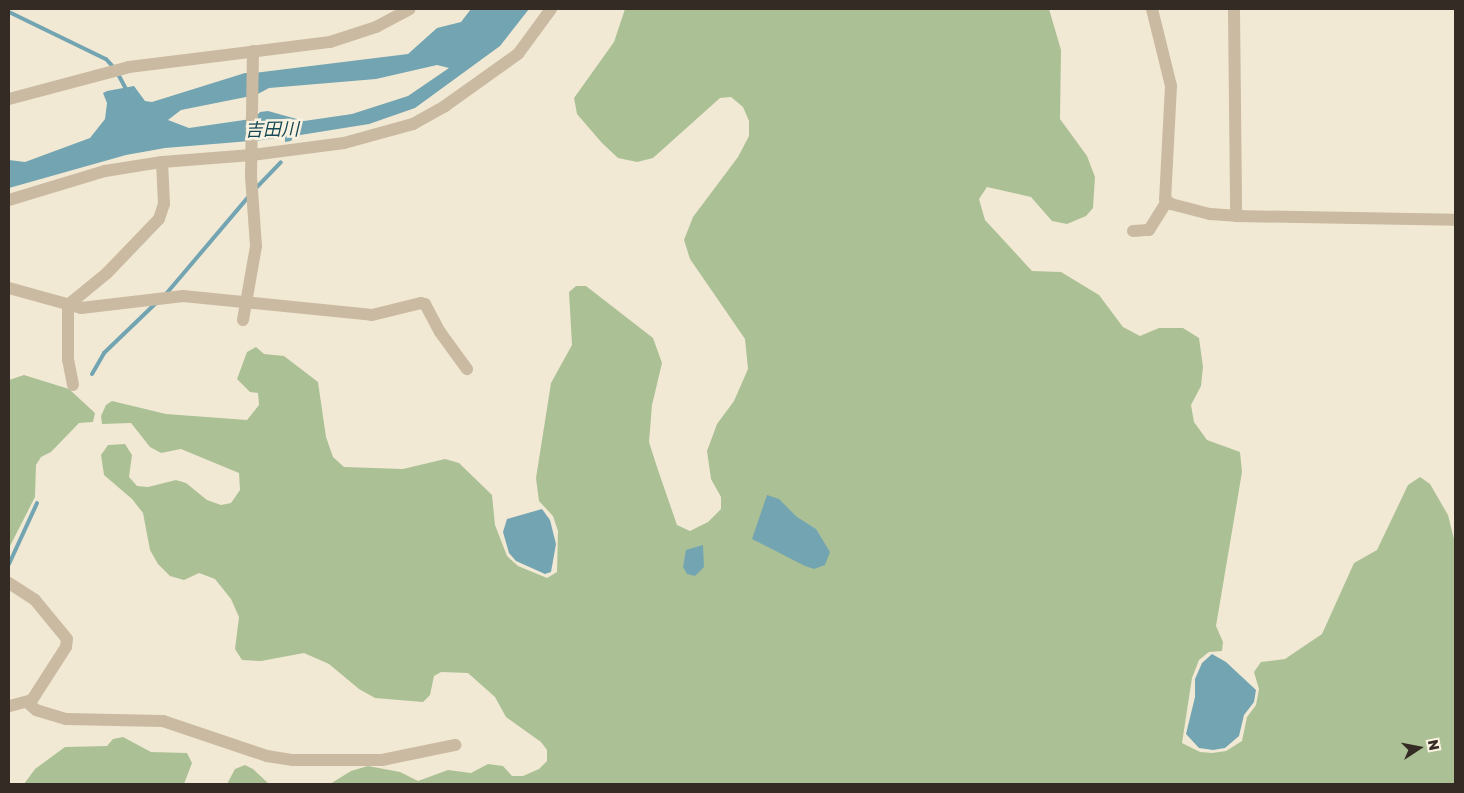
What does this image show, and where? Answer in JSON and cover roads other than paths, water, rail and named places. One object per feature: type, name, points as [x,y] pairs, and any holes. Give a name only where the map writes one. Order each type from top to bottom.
[{"type":"street","points":[[9,99],[129,67],[253,57],[353,36],[410,9]]},
{"type":"street","points":[[9,200],[89,175],[162,162],[252,151],[344,143],[413,124],[445,106],[518,54],[551,9]]},
{"type":"street","points":[[1133,231],[1149,230],[1166,201],[1171,86],[1152,9]]},
{"type":"street","points":[[1234,9],[1236,216]]},
{"type":"street","points":[[243,320],[256,246],[252,151],[253,57]]},
{"type":"street","points":[[68,305],[107,273],[159,219],[164,204],[162,162]]},
{"type":"street","points":[[1166,201],[1210,214],[1236,216],[1455,220]]},
{"type":"street","points":[[9,288],[68,305],[98,307],[182,296],[372,316],[415,303],[425,304],[440,332],[467,369]]},
{"type":"street","points":[[68,305],[68,360],[73,385]]},
{"type":"street","points":[[9,583],[35,600],[67,639],[66,646],[28,703],[9,706]]},
{"type":"street","points":[[28,703],[36,710],[66,719],[163,721],[267,756],[293,760],[382,760],[455,745]]},
{"type":"water","name":"吉田川","points":[[471,9],[529,9],[500,46],[415,108],[369,124],[294,136],[291,141],[285,142],[285,137],[255,141],[255,118],[260,112],[268,111],[304,121],[352,114],[408,96],[449,68],[437,65],[376,79],[269,88],[254,96],[254,73],[408,54],[437,28],[461,22]]},
{"type":"water","points":[[245,73],[252,73],[251,96],[181,110],[168,120],[189,128],[251,119],[250,141],[165,148],[126,155],[9,188],[9,160],[25,162],[90,138],[105,119],[107,103],[103,93],[107,91],[134,86],[145,101],[152,102]]},
{"type":"water","points":[[767,495],[779,499],[797,517],[816,529],[830,552],[825,565],[814,569],[805,566],[752,539]]},
{"type":"water","points":[[542,509],[550,520],[556,544],[551,572],[545,574],[516,561],[509,553],[503,532],[507,519]]},
{"type":"water","points":[[703,545],[704,567],[695,576],[687,574],[683,567],[686,550]]},
{"type":"water","points":[[1212,654],[1226,662],[1256,690],[1254,702],[1244,715],[1239,736],[1225,748],[1213,750],[1199,748],[1186,734],[1195,697],[1195,679],[1202,663]]},
{"type":"waterway","points":[[9,12],[106,59],[114,68]]},
{"type":"waterway","points":[[118,74],[127,91]]},
{"type":"waterway","points":[[255,189],[281,162]]},
{"type":"waterway","points":[[166,294],[249,196]]},
{"type":"waterway","points":[[92,374],[104,353],[157,302]]},
{"type":"waterway","points":[[9,564],[37,503]]}]
